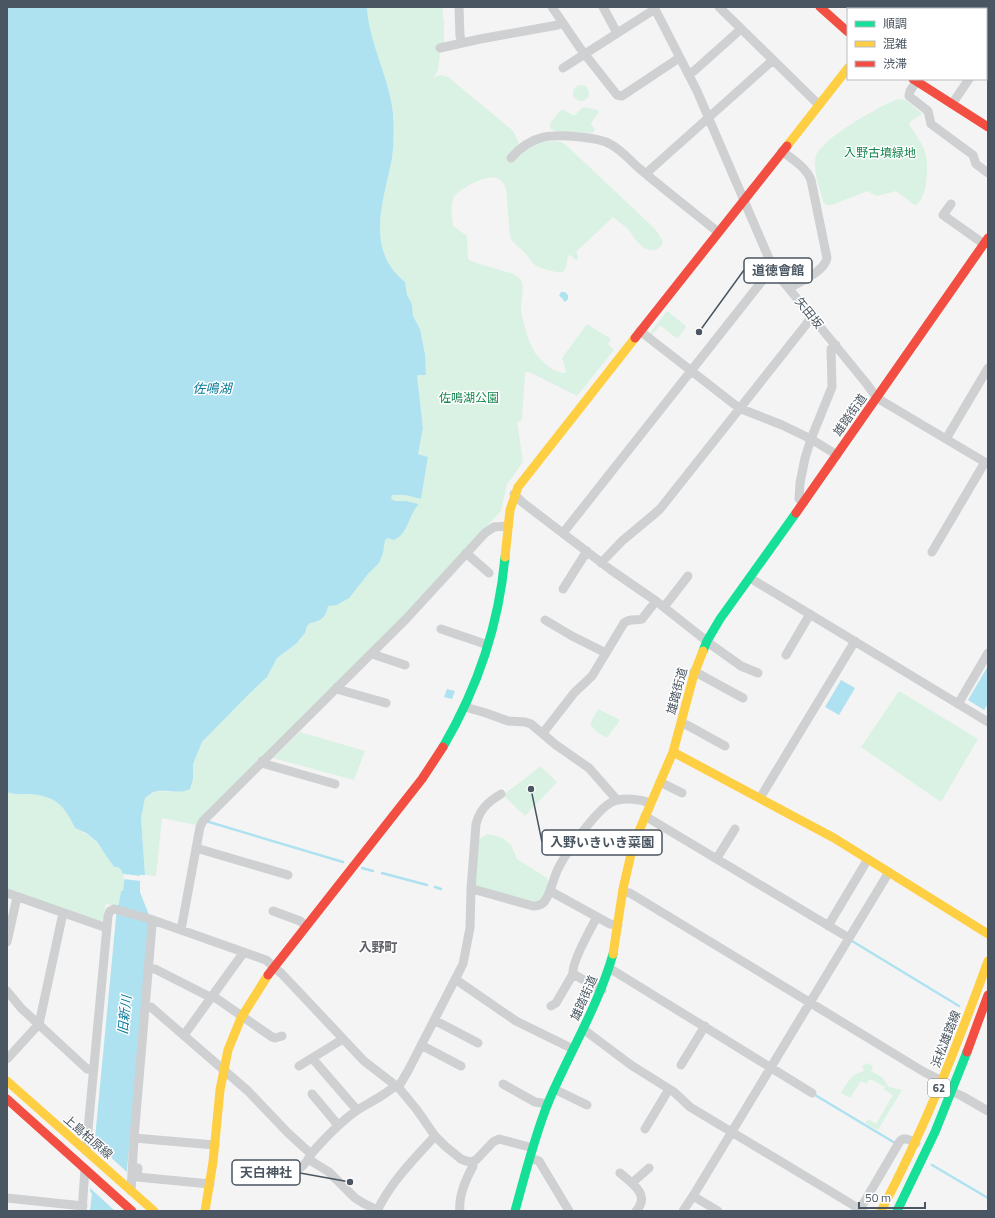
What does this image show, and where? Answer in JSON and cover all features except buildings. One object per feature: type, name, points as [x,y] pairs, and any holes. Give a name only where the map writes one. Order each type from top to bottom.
[{"type":"street","points":[[459,7],[460,36],[462,43]]},
{"type":"street","points":[[552,7],[585,54],[617,95],[622,96],[679,58]]},
{"type":"street","points":[[603,7],[617,33]]},
{"type":"street","points":[[718,7],[819,105]]},
{"type":"street","points":[[820,7],[847,31]]},
{"type":"street","points":[[563,68],[654,8]]},
{"type":"street","name":"矢田坂","points":[[654,8],[697,91],[773,267],[877,398]]},
{"type":"street","points":[[440,48],[558,25],[562,22]]},
{"type":"street","points":[[688,74],[694,71],[741,29]]},
{"type":"street","points":[[646,174],[773,60]]},
{"type":"street","points":[[205,1211],[215,1145],[223,1069],[231,1042],[252,998],[274,967],[422,779],[448,738],[465,707],[488,645],[502,587],[508,526],[511,503],[514,494],[523,480],[847,69]]},
{"type":"street","points":[[988,127],[915,80],[909,96],[928,111],[931,124],[973,155],[976,164],[988,172]]},
{"type":"street","points":[[952,104],[968,80]]},
{"type":"street","points":[[512,158],[526,144],[545,136],[568,136],[601,140],[615,147],[718,232]]},
{"type":"street","points":[[782,151],[804,169],[811,180],[827,258],[822,268],[789,288]]},
{"type":"street","points":[[951,204],[943,215],[986,241]]},
{"type":"street","name":"雄踏街道","points":[[515,1211],[533,1148],[548,1104],[602,990],[614,948],[622,892],[631,854],[650,803],[673,752],[694,672],[707,641],[720,619],[804,502],[986,241]]},
{"type":"street","points":[[563,533],[773,267]]},
{"type":"street","points":[[601,562],[630,534],[660,509],[812,317]]},
{"type":"street","points":[[640,331],[739,408],[782,425],[837,454]]},
{"type":"street","points":[[804,502],[799,499],[802,470],[811,439],[832,387],[831,349],[836,345]]},
{"type":"street","points":[[946,439],[988,368]]},
{"type":"street","points":[[877,398],[987,463],[932,552]]},
{"type":"street","points":[[514,494],[522,502],[601,562],[656,600],[741,666],[758,673]]},
{"type":"street","points":[[181,930],[200,827],[203,821],[407,618],[489,529],[508,526]]},
{"type":"street","points":[[563,589],[587,551]]},
{"type":"street","points":[[466,553],[490,573]]},
{"type":"street","points":[[664,607],[688,576]]},
{"type":"street","points":[[750,578],[988,722]]},
{"type":"street","points":[[543,733],[574,694],[592,676],[624,623],[628,620],[642,619],[656,600]]},
{"type":"street","points":[[786,655],[810,614]]},
{"type":"street","points":[[546,620],[572,636],[606,653]]},
{"type":"street","points":[[441,629],[488,645]]},
{"type":"street","points":[[760,798],[855,641]]},
{"type":"street","points":[[373,652],[375,655],[405,665]]},
{"type":"street","points":[[958,704],[988,653]]},
{"type":"street","points":[[694,672],[743,698]]},
{"type":"street","points":[[337,687],[340,690],[386,703]]},
{"type":"street","points":[[465,707],[508,721],[525,722],[530,724],[556,745],[589,768],[617,800]]},
{"type":"street","points":[[681,724],[687,725],[725,746]]},
{"type":"street","points":[[673,752],[821,831],[988,934]]},
{"type":"street","points":[[262,761],[265,764],[335,784]]},
{"type":"street","points":[[660,782],[682,793]]},
{"type":"street","points":[[274,1168],[296,1171],[303,1167],[324,1138],[338,1125],[357,1110],[397,1086],[409,1069],[463,964],[470,928],[476,824],[478,816],[486,804],[501,794]]},
{"type":"street","points":[[471,890],[476,890],[533,906],[539,906],[544,903],[557,871],[578,838],[603,808],[617,800],[643,800],[650,803]]},
{"type":"street","points":[[645,816],[849,938]]},
{"type":"street","points":[[717,858],[735,829]]},
{"type":"street","points":[[196,848],[288,875]]},
{"type":"street","points":[[828,926],[868,859]]},
{"type":"street","points":[[683,1211],[694,1196],[889,872]]},
{"type":"street","points":[[550,891],[610,924],[618,925]]},
{"type":"street","points":[[622,892],[630,893],[932,1077],[942,1081]]},
{"type":"street","points":[[7,893],[107,928]]},
{"type":"street","points":[[7,942],[17,897]]},
{"type":"street","points":[[88,1153],[93,1069],[108,914],[112,910],[116,909],[266,960],[364,1061],[397,1086],[417,1110],[435,1136],[452,1153],[466,1161],[471,1162],[476,1160],[493,1142],[499,1139],[533,1148]]},
{"type":"street","points":[[272,911],[300,921],[306,926]]},
{"type":"street","points":[[7,1059],[39,1024],[63,913]]},
{"type":"street","points":[[552,1006],[556,1003],[573,974],[572,970],[578,955],[597,917]]},
{"type":"street","points":[[152,920],[137,1139],[137,1177],[210,1184]]},
{"type":"street","points":[[184,1035],[244,952]]},
{"type":"street","name":"浜松雄踏線","points":[[881,1211],[916,1143],[960,1037],[988,960]]},
{"type":"street","points":[[148,969],[155,970],[212,997],[272,1037],[276,1038],[282,1036]]},
{"type":"street","points":[[609,969],[620,974],[812,1093]]},
{"type":"street","points":[[573,974],[602,990]]},
{"type":"street","points":[[455,980],[512,1018],[573,1049]]},
{"type":"street","points":[[7,991],[21,1008],[87,1069],[93,1069]]},
{"type":"street","name":"浜松雄踏線","points":[[896,1211],[926,1154],[953,1092],[988,994]]},
{"type":"street","points":[[145,1007],[151,1007],[248,1090],[310,1156],[329,1172],[355,1198],[377,1210],[386,1193],[397,1178],[435,1136]]},
{"type":"street","points":[[434,1020],[478,1043]]},
{"type":"street","points":[[682,1064],[705,1026]]},
{"type":"street","points":[[583,1029],[631,1065],[669,1089],[690,1107],[861,1210],[900,1142],[903,1139],[907,1139],[916,1143]]},
{"type":"street","points":[[299,1066],[343,1039]]},
{"type":"street","points":[[421,1045],[461,1066]]},
{"type":"street","points":[[312,1058],[357,1110]]},
{"type":"street","name":"上島柏原線","points":[[7,1081],[154,1211]]},
{"type":"street","points":[[503,1084],[535,1102],[548,1104]]},
{"type":"street","points":[[554,1089],[587,1105]]},
{"type":"street","points":[[645,1129],[669,1089]]},
{"type":"street","points":[[953,1092],[988,1111]]},
{"type":"street","points":[[312,1094],[338,1125]]},
{"type":"street","points":[[7,1099],[129,1209]]},
{"type":"street","points":[[137,1139],[215,1145]]},
{"type":"street","points":[[130,1190],[137,1139]]},
{"type":"street","points":[[530,1158],[539,1161],[569,1211]]},
{"type":"street","points":[[460,1211],[460,1198],[467,1176],[473,1166],[471,1162]]},
{"type":"street","points":[[632,1183],[649,1168]]},
{"type":"street","points":[[7,1198],[83,1208],[87,1170]]},
{"type":"street","points":[[620,1173],[632,1183],[642,1195],[640,1207],[636,1211]]},
{"type":"street","points":[[694,1196],[718,1211]]},
{"type":"green space","name":"佐鳴湖公園","points":[[367,7],[442,7],[444,45],[441,45],[438,70],[433,79],[440,75],[448,77],[511,129],[519,144],[554,141],[561,142],[566,145],[654,228],[663,242],[661,246],[654,250],[645,248],[628,229],[613,217],[576,252],[578,259],[576,260],[570,255],[568,256],[566,267],[563,272],[553,271],[535,265],[512,240],[510,236],[506,189],[499,179],[482,179],[466,187],[455,196],[452,208],[453,226],[467,236],[468,259],[473,262],[513,274],[522,282],[523,292],[521,310],[524,325],[536,355],[543,362],[556,371],[565,373],[566,371],[562,358],[587,324],[611,339],[608,344],[614,350],[577,396],[531,373],[525,373],[522,418],[521,421],[517,421],[523,462],[507,484],[501,511],[404,616],[298,720],[298,722],[196,825],[162,818],[156,876],[145,875],[141,819],[145,798],[157,792],[187,790],[193,764],[202,742],[267,677],[277,658],[296,644],[305,633],[307,626],[310,623],[318,622],[328,606],[343,602],[379,563],[385,539],[409,519],[413,510],[419,504],[390,499],[392,495],[405,495],[421,499],[428,458],[418,454],[423,428],[417,375],[426,375],[425,354],[420,329],[413,316],[412,304],[407,295],[405,282],[392,269],[385,255],[381,240],[380,224],[382,207],[393,152],[393,113],[388,86],[371,34]]},
{"type":"green space","points":[[581,85],[588,90],[589,93],[584,100],[581,101],[574,96],[573,93],[578,86]]},
{"type":"green space","name":"入野古墳緑地","points":[[898,99],[906,100],[922,114],[909,124],[922,145],[927,164],[925,189],[919,202],[915,205],[896,191],[877,196],[867,191],[832,205],[825,204],[817,178],[815,166],[816,156],[829,140],[852,123],[878,108]]},
{"type":"green space","points":[[583,107],[598,110],[599,113],[591,124],[595,130],[593,133],[555,131],[551,129],[551,122],[561,110],[565,110],[575,115]]},
{"type":"green space","points":[[667,311],[686,326],[678,338],[660,325],[652,335],[650,333]]},
{"type":"green space","points":[[899,691],[978,739],[941,802],[861,747]]},
{"type":"green space","points":[[598,709],[620,720],[607,738],[597,732],[590,724]]},
{"type":"green space","points":[[300,732],[365,751],[354,780],[273,758]]},
{"type":"green space","points":[[540,766],[557,782],[525,816],[503,795]]},
{"type":"green space","points":[[7,792],[15,794],[38,795],[58,803],[67,813],[75,828],[94,840],[114,867],[118,867],[125,874],[123,891],[121,891],[119,903],[117,906],[106,904],[102,923],[7,890]]},
{"type":"green space","points":[[487,834],[504,839],[511,845],[517,859],[547,878],[548,888],[539,903],[476,886],[474,884],[478,841]]},
{"type":"green space","points":[[867,1063],[873,1066],[871,1071],[882,1077],[889,1087],[902,1090],[878,1130],[866,1124],[866,1122],[868,1119],[876,1124],[893,1095],[884,1090],[885,1087],[870,1079],[866,1084],[861,1081],[850,1098],[841,1093],[847,1082],[856,1074],[864,1071],[862,1066]]},
{"type":"water","name":"佐鳴湖","points":[[7,7],[367,7],[371,34],[388,86],[393,113],[393,152],[382,207],[380,224],[381,240],[385,255],[392,269],[405,282],[407,295],[412,304],[413,316],[420,329],[425,354],[426,375],[417,375],[423,428],[418,454],[428,457],[421,499],[405,495],[392,495],[391,499],[419,504],[415,508],[403,533],[394,540],[388,538],[385,540],[383,553],[379,563],[349,598],[337,605],[328,606],[326,613],[322,618],[310,623],[307,626],[305,633],[296,644],[277,658],[267,677],[202,742],[193,764],[193,779],[190,789],[186,791],[153,792],[145,798],[141,819],[145,875],[140,875],[140,892],[149,915],[123,1211],[90,1211],[92,1194],[90,1191],[117,907],[121,891],[123,891],[125,874],[122,873],[118,867],[114,867],[97,842],[86,833],[75,828],[67,813],[58,803],[38,795],[15,794],[7,792]]},
{"type":"water","points":[[561,292],[565,292],[568,295],[568,299],[565,302],[559,296]]},
{"type":"water","points":[[988,666],[988,704],[984,710],[968,700]]},
{"type":"water","points":[[841,680],[855,688],[839,715],[825,707]]},
{"type":"water","points":[[447,689],[455,691],[452,699],[444,697]]},
{"type":"pier","points":[[124,874],[141,876],[141,881],[123,879]]},
{"type":"pier","points":[[93,1141],[128,1173],[125,1211],[115,1211],[89,1187]]},
{"type":"waterway","points":[[209,822],[343,862]]},
{"type":"waterway","points":[[362,868],[373,871]]},
{"type":"waterway","points":[[382,873],[427,885]]},
{"type":"waterway","points":[[435,887],[441,889]]},
{"type":"waterway","points":[[852,941],[959,1006]]},
{"type":"waterway","points":[[815,1095],[895,1143]]},
{"type":"waterway","points":[[932,1165],[988,1198]]},
{"type":"traffic: fast","points":[[703,651],[720,619],[796,513]]},
{"type":"traffic: fast","points":[[443,747],[476,679],[492,631],[498,607],[505,557]]},
{"type":"traffic: fast","points":[[515,1211],[543,1116],[556,1084],[599,993],[613,954]]},
{"type":"traffic: fast","points":[[897,1211],[935,1132],[967,1052]]},
{"type":"traffic: slow","points":[[787,146],[847,69]]},
{"type":"traffic: slow","points":[[505,557],[510,510],[518,487],[635,338]]},
{"type":"traffic: slow","points":[[613,954],[623,889],[631,854],[639,831],[673,752],[694,674],[703,651]]},
{"type":"traffic: slow","points":[[673,752],[834,838],[988,934]]},
{"type":"traffic: slow","points":[[881,1211],[926,1119],[988,961]]},
{"type":"traffic: slow","points":[[205,1211],[213,1162],[220,1090],[228,1050],[241,1018],[268,975]]},
{"type":"traffic: slow","points":[[7,1081],[154,1211]]},
{"type":"traffic: jam","points":[[820,7],[847,31]]},
{"type":"traffic: jam","points":[[915,80],[988,127]]},
{"type":"traffic: jam","points":[[635,338],[787,146]]},
{"type":"traffic: jam","points":[[796,513],[988,238]]},
{"type":"traffic: jam","points":[[268,975],[422,779],[443,747]]},
{"type":"traffic: jam","points":[[967,1052],[988,995]]},
{"type":"traffic: jam","points":[[7,1099],[132,1211]]},
{"type":"place","name":"道徳會館","points":[[699,332]]},
{"type":"place","name":"入野いきいき菜園","points":[[531,789]]},
{"type":"place","name":"天白神社","points":[[350,1182]]},
{"type":"district","name":"入野町","points":[[378,947]]},
{"type":"water label","name":"旧新川","points":[[124,1015]]}]
